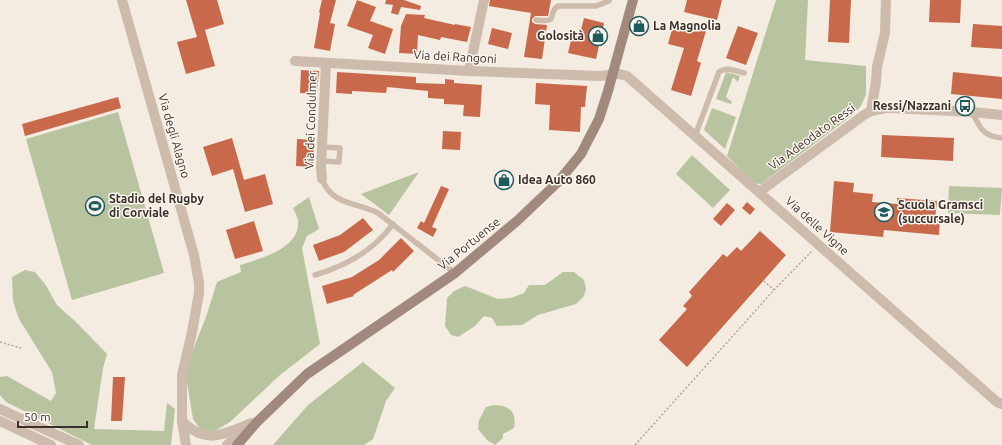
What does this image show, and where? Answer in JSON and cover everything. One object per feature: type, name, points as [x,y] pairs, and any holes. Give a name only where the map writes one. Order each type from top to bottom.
[{"type":"main road","name":"Via Portuense","points":[[237,445],[257,422],[318,366],[455,273],[536,204],[567,172],[581,154],[599,119],[633,0]]},
{"type":"street","name":"Via degli Alagno","points":[[122,0],[191,243],[199,283],[199,293],[192,332],[182,375],[182,421],[186,445]]},
{"type":"street","points":[[470,71],[484,0]]},
{"type":"street","points":[[871,111],[876,82],[876,67],[885,33],[886,0]]},
{"type":"street","name":"Via dei Rangoni","points":[[295,61],[470,71],[600,76],[613,74]]},
{"type":"street","name":"Via dei Condulmer","points":[[322,179],[326,62]]},
{"type":"street","name":"Via delle Vigne","points":[[613,74],[624,75],[632,80],[1000,404]]},
{"type":"street","name":"Via Adeodato Ressi","points":[[759,192],[852,123],[871,111],[886,108],[1002,115]]},
{"type":"street","points":[[0,409],[79,445]]},
{"type":"street","points":[[0,421],[51,445]]},
{"type":"street","points":[[182,421],[195,437],[209,442],[220,440],[244,426],[257,422]]},
{"type":"street","points":[[179,445],[182,421]]},
{"type":"street","points":[[227,445],[257,422]]},
{"type":"lane","points":[[536,20],[550,20],[558,6],[596,6],[609,1]]},
{"type":"lane","points":[[695,136],[719,72],[729,69],[744,73]]},
{"type":"lane","points":[[972,112],[978,125],[985,134],[1002,138]]},
{"type":"lane","points":[[322,147],[340,148],[339,162],[322,161]]},
{"type":"lane","points":[[322,179],[326,188],[332,195],[340,200],[372,210],[393,224],[455,273]]},
{"type":"lane","points":[[315,275],[346,263],[363,254],[380,240],[393,224]]},
{"type":"path","points":[[636,445],[774,290],[818,245]]},
{"type":"path","points":[[764,281],[774,290]]},
{"type":"path","points":[[0,342],[21,348]]},
{"type":"green space","points":[[776,0],[808,0],[805,60],[866,66],[866,94],[861,106],[850,117],[761,184],[754,183],[727,156]]},
{"type":"green space","points":[[726,72],[740,76],[738,82],[733,77],[726,97],[732,102],[731,104],[716,99]]},
{"type":"green space","points":[[712,108],[736,117],[725,149],[704,130]]},
{"type":"green space","name":"Stadio del Rugby di Corviale","points":[[118,112],[164,273],[72,300],[26,139]]},
{"type":"green space","points":[[692,155],[730,190],[713,208],[676,174]]},
{"type":"green space","points":[[419,172],[389,215],[361,194]]},
{"type":"green space","points":[[949,186],[1002,188],[1000,215],[948,213]]},
{"type":"green space","points":[[309,197],[319,229],[307,236],[302,248],[320,344],[280,375],[230,422],[213,432],[200,429],[193,419],[185,370],[206,317],[217,282],[241,272],[240,265],[278,251],[287,245],[297,230],[298,220],[293,208]]},
{"type":"green space","points":[[25,270],[35,272],[45,284],[57,305],[107,354],[103,368],[94,429],[164,431],[167,403],[175,409],[171,445],[92,445],[6,402],[0,395],[0,377],[7,376],[51,401],[56,393],[52,372],[19,319],[13,301],[12,277]]},
{"type":"green space","points":[[563,272],[574,272],[584,280],[586,289],[584,296],[576,304],[538,315],[522,325],[497,326],[492,318],[484,316],[475,326],[458,337],[451,335],[445,326],[447,298],[454,291],[465,286],[498,299],[511,298],[524,293],[529,285],[545,285]]},
{"type":"green space","points":[[363,362],[395,388],[386,401],[373,439],[364,445],[273,445],[308,405]]},
{"type":"green space","points":[[494,405],[511,410],[515,422],[514,428],[503,434],[503,438],[495,445],[487,440],[478,429],[479,420],[486,407]]},
{"type":"building","points":[[186,0],[217,0],[224,24],[205,30],[215,66],[186,74],[177,42],[197,37]]},
{"type":"building","points":[[322,0],[336,0],[330,23],[335,24],[330,51],[314,48]]},
{"type":"building","points":[[357,0],[376,7],[370,21],[393,29],[385,54],[368,48],[373,35],[347,26]]},
{"type":"building","points":[[386,0],[404,0],[421,6],[420,10],[401,7],[398,15],[391,13],[393,5],[385,4]]},
{"type":"building","points":[[490,0],[551,0],[548,16],[535,16],[532,19],[532,22],[535,24],[547,25],[542,59],[524,57],[531,13],[489,6]]},
{"type":"building","points":[[687,0],[722,0],[717,20],[684,12]]},
{"type":"building","points":[[830,0],[851,0],[849,43],[828,42]]},
{"type":"building","points":[[930,0],[961,0],[960,23],[929,22]]},
{"type":"building","points":[[406,14],[425,15],[424,18],[471,27],[467,42],[441,37],[440,40],[418,35],[417,54],[399,53],[401,26]]},
{"type":"building","points":[[584,18],[604,23],[596,59],[568,53],[572,36],[579,37]]},
{"type":"building","points":[[674,22],[706,31],[697,61],[701,63],[691,96],[671,90],[684,48],[668,44]]},
{"type":"building","points":[[973,24],[1002,26],[1002,49],[971,47]]},
{"type":"building","points":[[738,26],[758,33],[746,65],[726,58]]},
{"type":"building","points":[[492,28],[512,33],[508,49],[488,44]]},
{"type":"building","points":[[301,70],[319,71],[317,94],[300,93]]},
{"type":"building","points":[[337,72],[416,77],[416,83],[445,84],[445,79],[454,80],[454,83],[482,85],[480,117],[463,116],[464,105],[444,104],[444,99],[428,98],[428,91],[387,87],[386,93],[352,91],[352,94],[336,93]]},
{"type":"building","points":[[953,72],[1002,77],[1002,99],[951,94]]},
{"type":"building","points":[[536,83],[587,86],[585,107],[581,107],[580,132],[549,130],[550,105],[535,104]]},
{"type":"building","points":[[118,97],[121,108],[25,136],[22,124]]},
{"type":"building","points":[[443,131],[461,132],[460,150],[442,149]]},
{"type":"building","points":[[882,135],[954,138],[953,161],[881,157]]},
{"type":"building","points":[[232,138],[244,180],[265,174],[273,204],[245,212],[233,169],[212,176],[203,147]]},
{"type":"building","points":[[297,139],[314,140],[313,167],[296,166]]},
{"type":"building","name":"Idea Auto 860","points":[[495,174],[513,175],[513,185],[495,184]]},
{"type":"building","name":"Scuola Gramsci (succursale)","points":[[834,181],[854,183],[853,192],[873,194],[872,202],[897,204],[897,198],[937,201],[935,219],[940,219],[939,235],[884,230],[883,237],[830,232]]},
{"type":"building","points":[[441,186],[449,189],[432,227],[437,229],[433,237],[417,228],[421,221],[424,223]]},
{"type":"building","points":[[747,202],[755,209],[750,215],[742,208]]},
{"type":"building","points":[[727,203],[735,210],[721,226],[713,219]]},
{"type":"building","points":[[363,218],[373,230],[344,252],[319,261],[313,245],[340,235]]},
{"type":"building","points":[[254,221],[263,251],[235,259],[226,230]]},
{"type":"building","points":[[760,231],[786,255],[687,367],[659,340],[687,309],[683,306],[692,296],[689,292],[723,254],[727,257],[737,247],[741,251]]},
{"type":"building","points":[[401,238],[414,251],[393,272],[392,270],[353,295],[354,296],[327,304],[322,286],[352,277],[379,260]]},
{"type":"building","points":[[113,377],[125,377],[122,421],[111,421]]},
{"type":"place","name":"La Magnolia","points":[[639,26]]},
{"type":"place","name":"Golosità","points":[[598,36]]},
{"type":"place","name":"Ressi/Nazzani","points":[[965,106]]},
{"type":"place","name":"Idea Auto 860","points":[[504,180]]},
{"type":"place","name":"Stadio del Rugby di Corviale","points":[[95,206]]},
{"type":"place","name":"Scuola Gramsci (succursale)","points":[[884,212]]}]
